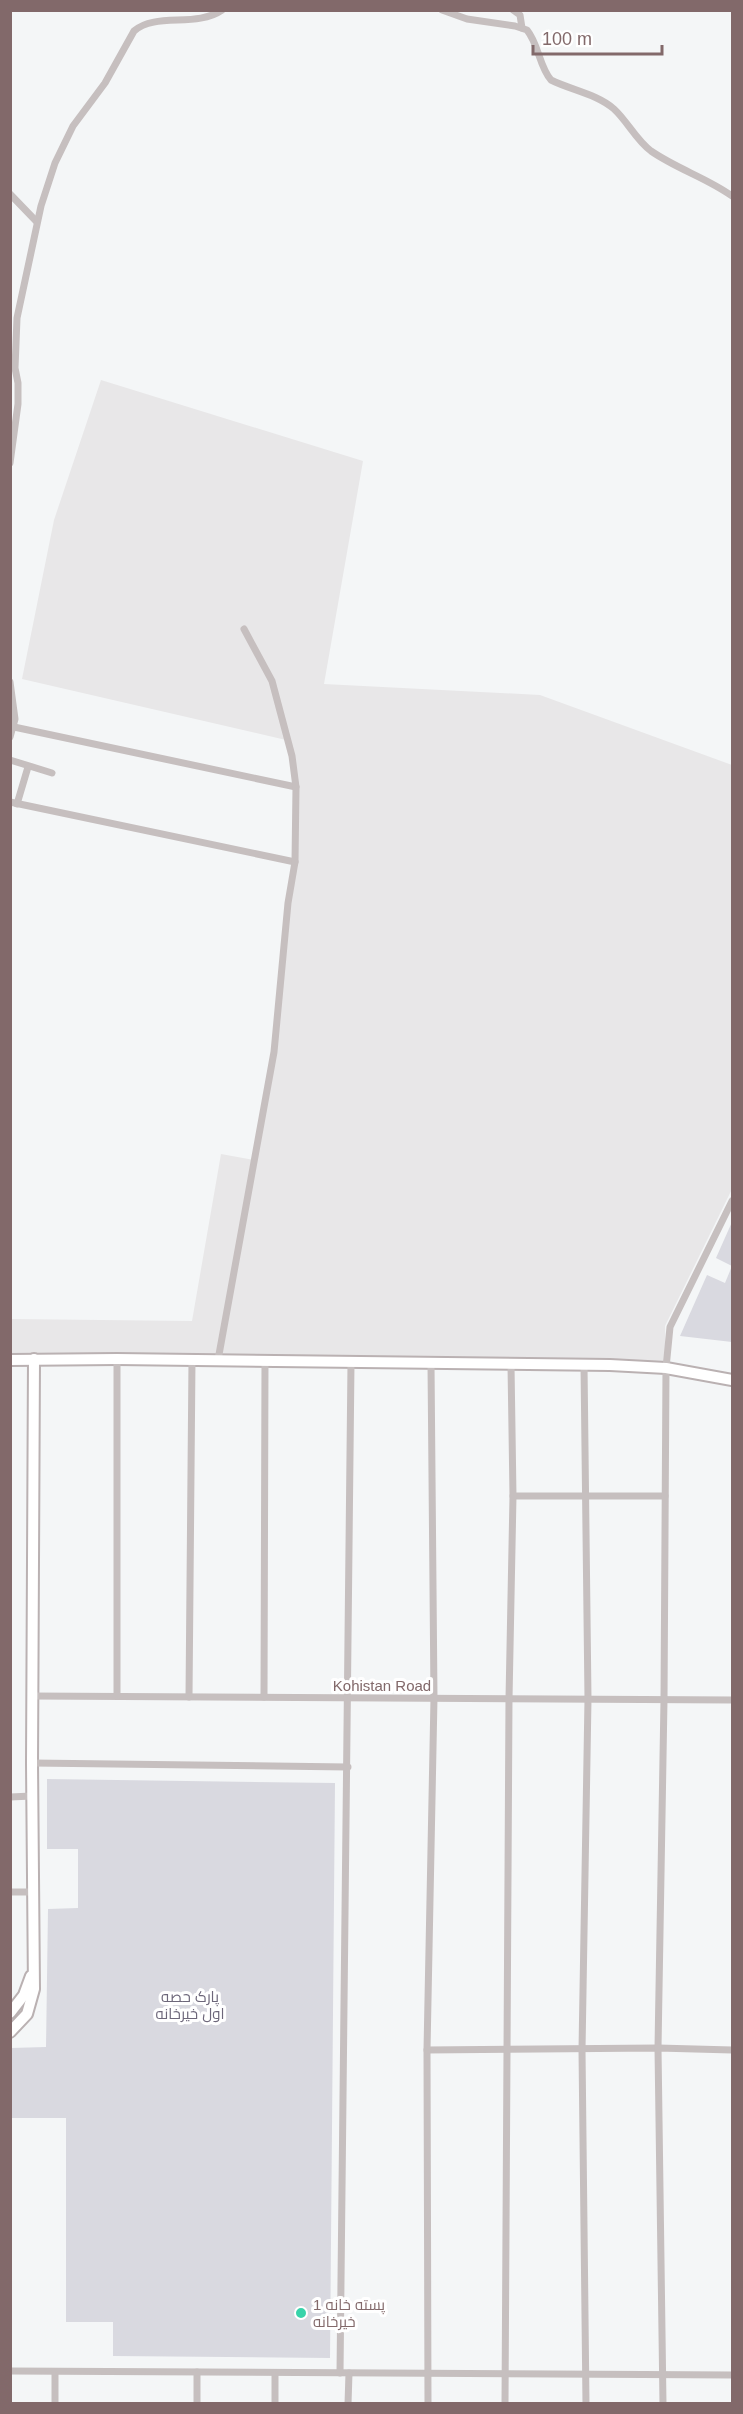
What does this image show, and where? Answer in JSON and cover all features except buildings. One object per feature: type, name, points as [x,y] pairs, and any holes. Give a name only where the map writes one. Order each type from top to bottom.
[{"type":"main road","points":[[10,2032],[27,2014],[33,2000],[34,1359]]},
{"type":"main road","points":[[10,1360],[265,1360],[584,1365],[666,1368],[732,1380]]},
{"type":"main road","points":[[10,2013],[24,1995],[33,1974]]},
{"type":"street","points":[[10,463],[15,368],[14,316],[36,221],[55,163],[74,126],[105,83],[134,31],[140,26],[162,22],[206,19],[222,10]]},
{"type":"street","points":[[442,10],[484,23],[527,30],[533,39],[546,74],[551,80],[606,104],[615,110],[643,144],[654,153],[732,196]]},
{"type":"street","points":[[513,10],[520,15],[522,28]]},
{"type":"street","points":[[10,194],[36,221]]},
{"type":"street","points":[[218,1360],[274,1052],[288,903],[295,862],[296,787],[292,756],[272,681],[244,629]]},
{"type":"street","points":[[10,682],[14,727],[10,737]]},
{"type":"street","points":[[14,727],[296,787]]},
{"type":"street","points":[[10,760],[52,772]]},
{"type":"street","points":[[28,766],[14,803],[295,862]]},
{"type":"street","points":[[663,2403],[658,2048],[664,1700],[666,1368],[670,1327],[732,1201]]},
{"type":"street","points":[[117,1359],[117,1696]]},
{"type":"street","points":[[189,1697],[192,1360]]},
{"type":"street","points":[[264,1697],[265,1360]]},
{"type":"street","points":[[340,2373],[351,1363]]},
{"type":"street","points":[[428,2403],[427,2050],[434,1698],[431,1364]]},
{"type":"street","points":[[505,2403],[513,1496],[511,1365]]},
{"type":"street","points":[[584,1365],[588,1699],[582,2050],[586,2403]]},
{"type":"street","points":[[513,1496],[665,1496]]},
{"type":"street","name":"Kohistan Road","points":[[32,1696],[732,1700]]},
{"type":"street","points":[[32,1763],[348,1767]]},
{"type":"street","points":[[10,1797],[32,1797]]},
{"type":"street","points":[[10,1892],[32,1892]]},
{"type":"street","points":[[427,2050],[658,2048],[732,2050]]},
{"type":"street","points":[[10,2371],[732,2375]]},
{"type":"street","points":[[55,2372],[55,2403]]},
{"type":"street","points":[[197,2372],[197,2403]]},
{"type":"street","points":[[275,2373],[275,2403]]},
{"type":"street","points":[[348,2403],[350,2373]]},
{"type":"shaded area","points":[[101,380],[363,461],[324,684],[540,695],[732,765],[732,1189],[665,1326],[666,1368],[11,1360],[10,1319],[192,1321],[221,1154],[254,1160],[274,1052],[295,862],[296,787],[286,740],[22,679],[54,520]]},
{"type":"green space","points":[[732,1222],[732,1266],[716,1258]]},
{"type":"green space","points":[[732,1266],[732,1342],[680,1336],[707,1275],[725,1283]]},
{"type":"green space","name":"پارک حصه اول خیرخانه","points":[[47,1779],[335,1783],[330,2358],[113,2356],[113,2322],[66,2322],[66,2118],[10,2118],[11,2048],[46,2047],[48,1909],[78,1908],[78,1849],[47,1849]]},
{"type":"place","name":"1 پسته خانه خیرخانه","points":[[301,2313]]}]
